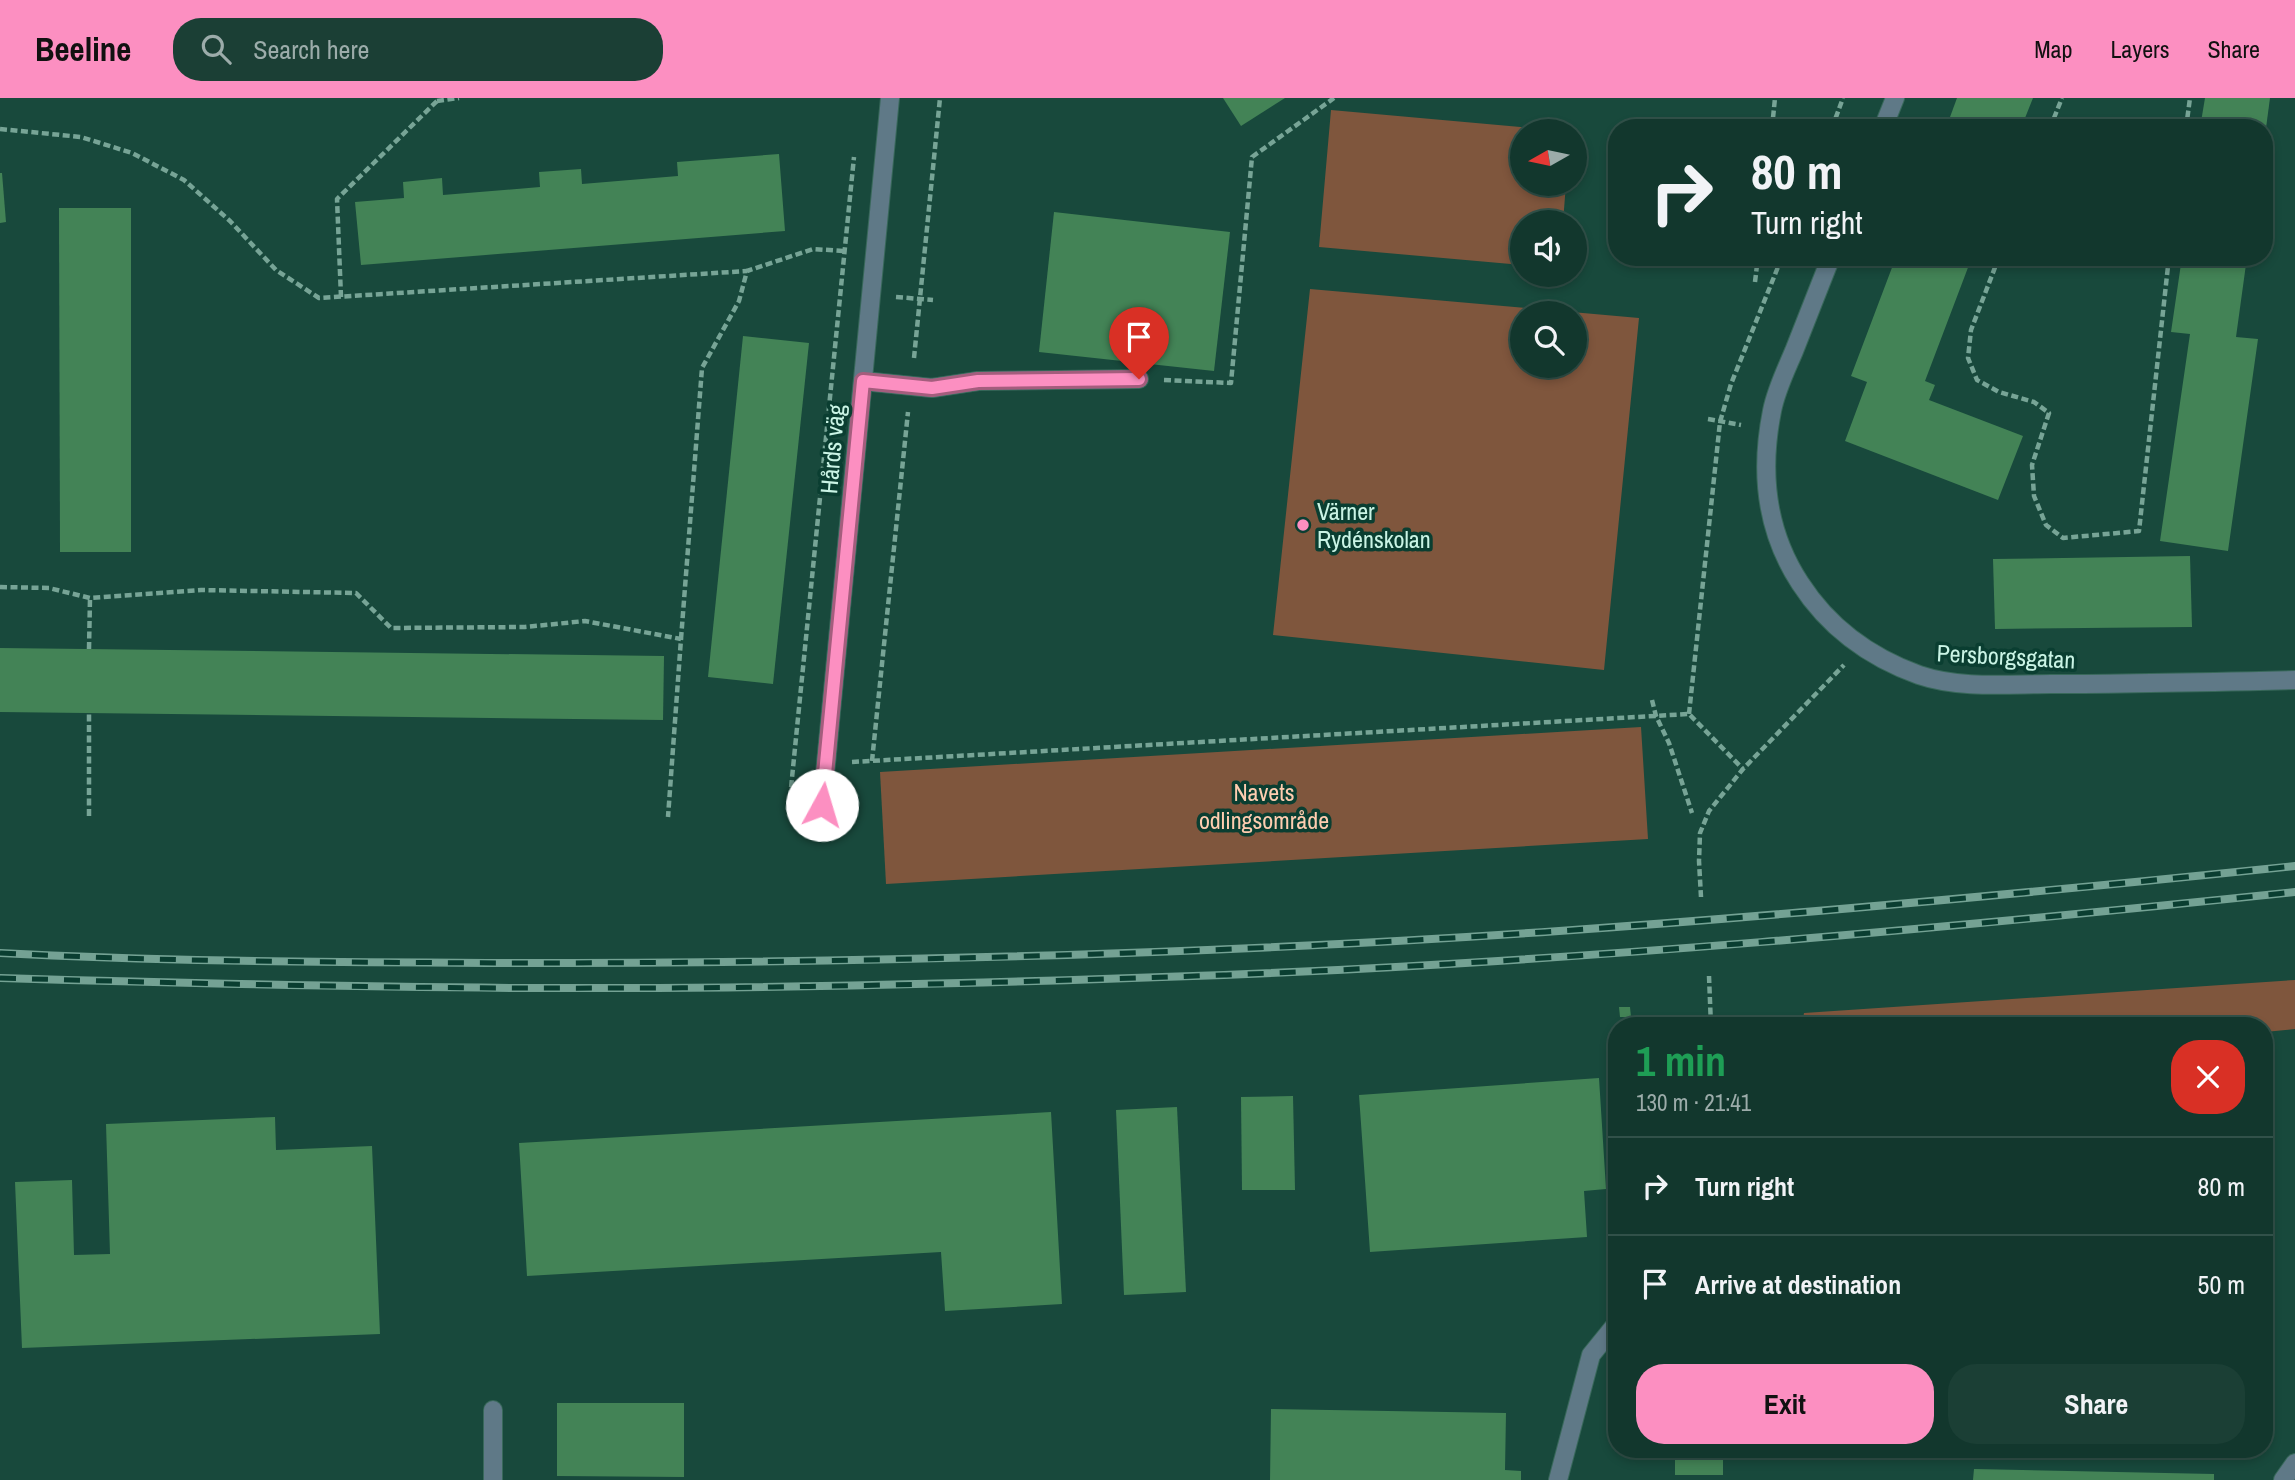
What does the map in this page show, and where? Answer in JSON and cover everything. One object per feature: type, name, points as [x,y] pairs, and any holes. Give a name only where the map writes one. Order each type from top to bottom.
[{"type":"street","name":"Hårds väg","points":[[822,805],[890,98]]},
{"type":"street","points":[[1887,119],[1895,98]]},
{"type":"street","name":"Persborgsgatan","points":[[1828,266],[1773,407],[1765,466],[1767,500],[1776,535],[1791,570],[1812,602],[1838,630],[1861,648],[1921,676],[1955,682],[2112,684],[2295,680]]},
{"type":"street","points":[[863,381],[932,388],[978,381],[1139,379]]},
{"type":"street","points":[[1558,1480],[1591,1356],[1608,1334]]},
{"type":"street","points":[[493,1410],[493,1480]]},
{"type":"street","points":[[2283,1480],[2295,1463]]},
{"type":"path","points":[[341,297],[337,200],[437,99],[460,98]]},
{"type":"path","points":[[872,761],[940,98]]},
{"type":"path","points":[[1139,379],[1231,383],[1252,157],[1334,98]]},
{"type":"path","points":[[1773,119],[1775,98]]},
{"type":"path","points":[[1835,119],[1843,98]]},
{"type":"path","points":[[2054,119],[2062,98]]},
{"type":"path","points":[[2187,119],[2190,98]]},
{"type":"path","points":[[0,129],[81,137],[132,153],[184,180],[230,221],[276,270],[319,298],[747,271],[813,249],[843,251]]},
{"type":"path","points":[[789,808],[854,153]]},
{"type":"path","points":[[1755,282],[1757,266]]},
{"type":"path","points":[[1689,714],[1720,422],[1731,384],[1778,266]]},
{"type":"path","points":[[1996,266],[1971,330],[1968,358],[1977,380],[1999,392],[2034,402],[2049,413],[2032,465],[2034,496],[2046,524],[2063,538],[2139,531],[2168,266]]},
{"type":"path","points":[[668,817],[702,368],[739,301],[747,271]]},
{"type":"path","points":[[871,295],[933,300]]},
{"type":"path","points":[[1708,419],[1768,430]]},
{"type":"path","points":[[0,587],[49,588],[90,598],[201,590],[356,593],[391,628],[525,627],[585,621],[681,639]]},
{"type":"path","points":[[89,649],[90,598]]},
{"type":"path","points":[[1701,897],[1700,833],[1709,811],[1743,769],[1861,648]]},
{"type":"path","points":[[1651,700],[1670,743],[1692,813]]},
{"type":"path","points":[[89,713],[89,816]]},
{"type":"path","points":[[827,764],[1689,714],[1743,769]]},
{"type":"path","points":[[1709,976],[1711,1017]]},
{"type":"green space","points":[[1331,110],[1510,126],[1510,196],[1565,196],[1564,210],[1510,210],[1510,264],[1319,247]]},
{"type":"green space","points":[[1310,289],[1510,307],[1510,378],[1587,378],[1587,313],[1639,318],[1604,670],[1273,635]]},
{"type":"green space","name":"Navets odlingsområde","points":[[1641,727],[1648,839],[886,884],[880,772]]},
{"type":"green space","points":[[2295,980],[2295,1029],[2273,1031],[2273,1017],[1803,1017],[1804,1013]]},
{"type":"building","points":[[1223,98],[1285,98],[1241,126]]},
{"type":"building","points":[[1957,98],[2033,98],[2025,119],[1949,119]]},
{"type":"building","points":[[2205,98],[2270,98],[2267,119],[2202,119]]},
{"type":"building","points":[[779,154],[785,231],[361,265],[355,202],[404,198],[403,182],[442,178],[443,195],[540,187],[539,172],[581,169],[582,184],[678,176],[677,162]]},
{"type":"building","points":[[0,173],[6,222],[0,223]]},
{"type":"building","points":[[59,208],[131,208],[131,552],[60,552]]},
{"type":"building","points":[[1054,212],[1230,232],[1214,371],[1039,352]]},
{"type":"building","points":[[1893,266],[1969,266],[1925,381],[1935,385],[1929,400],[2023,436],[1998,500],[1845,441],[1867,382],[1851,376]]},
{"type":"building","points":[[2181,266],[2246,266],[2236,337],[2258,339],[2228,551],[2160,541],[2190,334],[2171,332]]},
{"type":"building","points":[[743,336],[809,343],[773,684],[708,677]]},
{"type":"building","points":[[2190,556],[2192,627],[1995,629],[1993,559]]},
{"type":"building","points":[[0,648],[664,656],[663,720],[0,712]]},
{"type":"building","points":[[1619,1007],[1630,1007],[1631,1017],[1620,1017]]},
{"type":"building","points":[[1599,1078],[1606,1189],[1584,1191],[1587,1237],[1370,1252],[1359,1095]]},
{"type":"building","points":[[1293,1096],[1295,1190],[1242,1190],[1241,1097]]},
{"type":"building","points":[[1177,1107],[1186,1292],[1124,1295],[1116,1110]]},
{"type":"building","points":[[1051,1112],[1062,1304],[945,1311],[941,1252],[527,1276],[519,1143]]},
{"type":"building","points":[[275,1117],[276,1150],[372,1146],[380,1334],[22,1348],[15,1182],[72,1180],[74,1255],[110,1254],[106,1124]]},
{"type":"building","points":[[557,1403],[684,1403],[684,1477],[557,1476]]},
{"type":"building","points":[[1271,1409],[1506,1413],[1505,1470],[1521,1471],[1521,1480],[1270,1480]]},
{"type":"building","points":[[1675,1458],[1723,1458],[1723,1475],[1675,1475]]},
{"type":"building","points":[[1974,1469],[2214,1474],[2214,1480],[1973,1480]]},
{"type":"railway","points":[[0,953],[190,960],[508,963],[902,959],[1165,952],[1428,939],[1651,924],[1927,902],[2295,866]]},
{"type":"railway","points":[[0,978],[312,986],[624,988],[924,984],[1224,975],[1492,961],[1760,942],[2295,892]]},
{"type":"place","name":"Värner Rydénskolan","points":[[1303,525]]},
{"type":"route","points":[[822,805],[863,381],[932,388],[978,381],[1139,379]]}]
